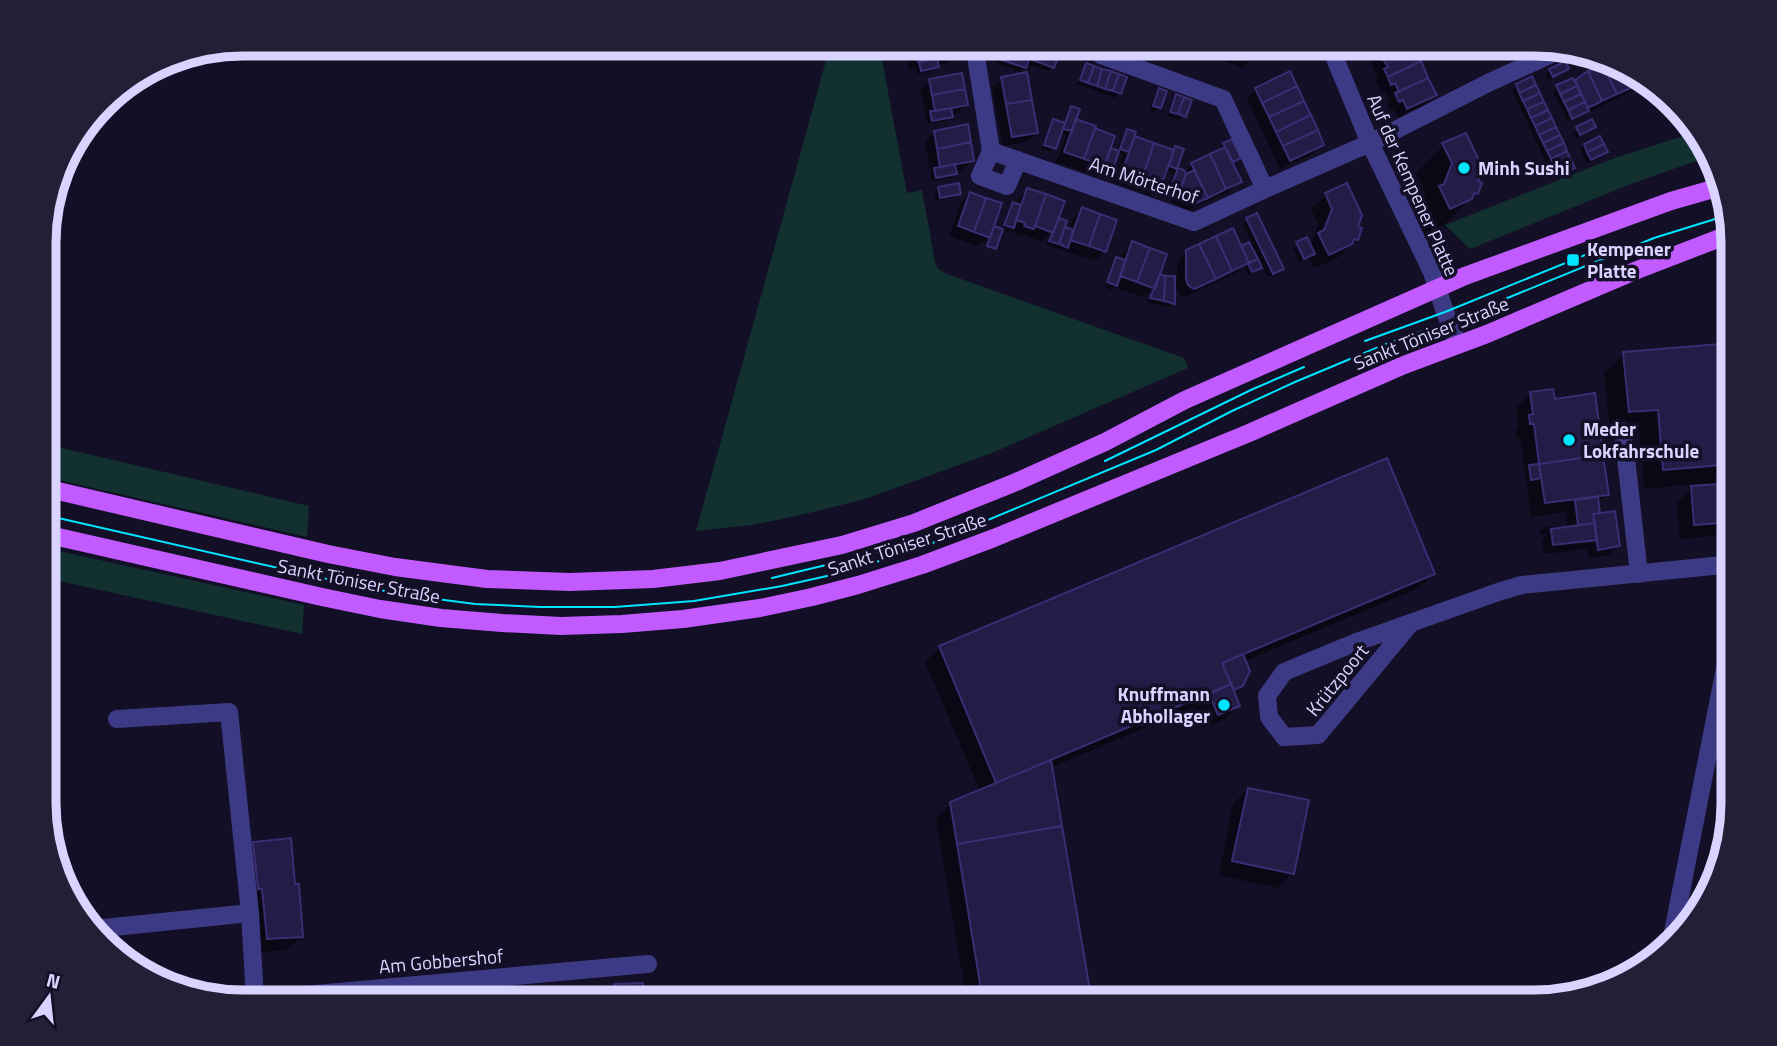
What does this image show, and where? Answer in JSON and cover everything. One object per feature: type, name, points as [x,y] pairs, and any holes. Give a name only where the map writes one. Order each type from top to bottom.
[{"type":"main road","name":"Sankt Töniser Straße","points":[[56,491],[328,554],[474,578],[570,582],[653,579],[720,571],[816,551],[914,523],[1095,447],[1185,400],[1465,276],[1671,201],[1713,189]]},
{"type":"main road","name":"Sankt Töniser Straße","points":[[56,536],[323,597],[440,618],[561,626],[683,619],[760,608],[812,597],[922,565],[994,538],[1404,365],[1487,334],[1721,238]]},
{"type":"street","points":[[976,56],[991,151],[980,176],[1007,186],[1017,160]]},
{"type":"street","points":[[1104,56],[1223,99],[1265,188]]},
{"type":"street","name":"Auf der Kempener Platte","points":[[1334,56],[1370,143],[1432,272],[1458,344]]},
{"type":"street","name":"Am Mörterhof","points":[[991,151],[1194,222],[1370,143],[1488,83],[1546,57]]},
{"type":"street","points":[[1623,430],[1639,574]]},
{"type":"street","name":"Krützpoort","points":[[1410,624],[1318,735],[1284,737],[1269,718],[1267,696],[1284,672],[1354,643],[1501,591],[1522,585],[1721,566]]},
{"type":"street","points":[[1674,926],[1721,689]]},
{"type":"street","points":[[117,719],[229,712],[250,914],[246,990]]},
{"type":"street","points":[[104,928],[250,914]]},
{"type":"street","name":"Am Gobbershof","points":[[358,990],[648,964]]},
{"type":"green space","points":[[825,56],[881,56],[907,193],[922,190],[938,269],[1184,358],[1188,368],[992,453],[865,499],[752,525],[696,531],[827,57]]},
{"type":"green space","points":[[1686,135],[1701,159],[1631,184],[1470,249],[1445,225],[1612,159]]},
{"type":"green space","points":[[56,447],[309,506],[307,537],[56,480]]},
{"type":"green space","points":[[56,550],[304,605],[302,634],[56,580]]},
{"type":"building","points":[[917,56],[950,56],[918,62]]},
{"type":"building","points":[[1000,56],[1020,56],[1029,59],[1026,68],[999,59]]},
{"type":"building","points":[[1051,56],[1058,58],[1054,68],[1027,58]]},
{"type":"building","points":[[1389,56],[1418,56],[1421,61],[1388,77],[1384,69],[1388,67],[1383,59]]},
{"type":"building","points":[[937,58],[939,67],[921,71],[919,62]]},
{"type":"building","points":[[1421,61],[1428,78],[1399,92],[1395,83],[1391,85],[1388,77]]},
{"type":"building","points":[[1566,61],[1569,69],[1553,77],[1549,69]]},
{"type":"building","points":[[1086,63],[1094,66],[1088,83],[1080,80]]},
{"type":"building","points":[[1094,66],[1102,69],[1097,86],[1088,83]]},
{"type":"building","points":[[1600,68],[1605,70],[1617,94],[1602,101],[1588,71]]},
{"type":"building","points":[[1102,69],[1111,71],[1105,89],[1097,86]]},
{"type":"building","points":[[1605,70],[1628,81],[1631,88],[1617,94]]},
{"type":"building","points":[[1111,71],[1119,74],[1113,91],[1105,89]]},
{"type":"building","points":[[1290,71],[1297,86],[1262,103],[1255,88]]},
{"type":"building","points":[[1588,71],[1602,101],[1588,108],[1575,80]]},
{"type":"building","points":[[1027,72],[1032,100],[1006,104],[1001,77]]},
{"type":"building","points":[[962,73],[965,89],[932,95],[929,79]]},
{"type":"building","points":[[1119,74],[1127,77],[1121,94],[1113,91]]},
{"type":"building","points":[[1532,76],[1536,85],[1519,93],[1516,84]]},
{"type":"building","points":[[1428,78],[1437,95],[1407,109],[1403,100],[1399,102],[1395,93]]},
{"type":"building","points":[[1573,78],[1577,86],[1560,94],[1556,85]]},
{"type":"building","points":[[1536,85],[1540,93],[1523,101],[1519,93]]},
{"type":"building","points":[[1297,86],[1304,101],[1269,117],[1262,103]]},
{"type":"building","points":[[1577,86],[1581,94],[1564,102],[1560,94]]},
{"type":"building","points":[[1159,88],[1167,91],[1161,108],[1153,106]]},
{"type":"building","points":[[965,89],[968,105],[935,111],[932,95]]},
{"type":"building","points":[[1540,93],[1544,102],[1527,109],[1523,101]]},
{"type":"building","points":[[1176,94],[1184,97],[1178,114],[1170,112]]},
{"type":"building","points":[[1581,94],[1585,102],[1568,110],[1564,102]]},
{"type":"building","points":[[1184,97],[1192,100],[1186,117],[1178,114]]},
{"type":"building","points":[[1032,100],[1038,133],[1012,137],[1006,104]]},
{"type":"building","points":[[1304,101],[1311,115],[1276,132],[1269,117]]},
{"type":"building","points":[[1544,102],[1548,110],[1531,118],[1527,109]]},
{"type":"building","points":[[1585,102],[1589,111],[1572,119],[1568,110]]},
{"type":"building","points":[[1071,106],[1080,109],[1072,131],[1063,129]]},
{"type":"building","points":[[951,108],[953,117],[932,121],[930,111]]},
{"type":"building","points":[[1548,110],[1552,118],[1535,126],[1531,118]]},
{"type":"building","points":[[1311,115],[1318,130],[1283,146],[1276,132]]},
{"type":"building","points":[[1552,118],[1556,127],[1539,135],[1535,126]]},
{"type":"building","points":[[1053,119],[1065,123],[1056,149],[1044,145]]},
{"type":"building","points":[[1076,119],[1096,126],[1084,159],[1064,152]]},
{"type":"building","points":[[1592,119],[1596,127],[1580,135],[1576,127]]},
{"type":"building","points":[[968,124],[971,142],[937,149],[934,131]]},
{"type":"building","points":[[1556,127],[1560,135],[1543,143],[1539,135]]},
{"type":"building","points":[[1095,128],[1115,136],[1104,166],[1084,159]]},
{"type":"building","points":[[1127,129],[1136,132],[1129,152],[1120,149]]},
{"type":"building","points":[[1318,130],[1324,145],[1290,161],[1283,146]]},
{"type":"building","points":[[1466,133],[1483,169],[1478,181],[1482,183],[1478,194],[1474,193],[1472,199],[1450,209],[1439,186],[1444,184],[1452,163],[1442,143]]},
{"type":"building","points":[[1560,135],[1564,143],[1547,151],[1543,143]]},
{"type":"building","points":[[1135,136],[1154,143],[1142,179],[1122,172]]},
{"type":"building","points":[[1600,136],[1604,144],[1587,152],[1584,144]]},
{"type":"building","points":[[1232,139],[1241,158],[1233,162],[1223,143]]},
{"type":"building","points":[[971,142],[974,161],[940,167],[937,149]]},
{"type":"building","points":[[1154,143],[1174,150],[1161,186],[1142,179]]},
{"type":"building","points":[[1564,143],[1567,151],[1551,159],[1547,151]]},
{"type":"building","points":[[1604,144],[1608,152],[1591,160],[1587,152]]},
{"type":"building","points":[[1175,146],[1184,149],[1177,169],[1169,166]]},
{"type":"building","points":[[1225,147],[1242,182],[1226,189],[1210,154]]},
{"type":"building","points":[[1111,148],[1119,151],[1113,169],[1104,166]]},
{"type":"building","points":[[1567,151],[1571,160],[1555,168],[1551,159]]},
{"type":"building","points":[[1210,154],[1226,189],[1208,198],[1191,163]]},
{"type":"building","points":[[1571,160],[1575,168],[1559,176],[1555,168]]},
{"type":"building","points":[[955,164],[957,174],[936,178],[934,168]]},
{"type":"building","points":[[1178,168],[1186,174],[1179,193],[1170,190]]},
{"type":"building","points":[[1194,170],[1208,198],[1194,204],[1190,196],[1179,193],[1186,174]]},
{"type":"building","points":[[959,183],[961,194],[940,198],[938,187]]},
{"type":"building","points":[[1347,183],[1362,215],[1358,227],[1362,228],[1358,240],[1354,239],[1352,244],[1329,255],[1318,233],[1324,230],[1332,209],[1325,193]]},
{"type":"building","points":[[1027,188],[1046,194],[1034,229],[1016,220]]},
{"type":"building","points":[[970,192],[986,198],[974,232],[958,226]]},
{"type":"building","points":[[1046,194],[1065,201],[1053,233],[1035,226]]},
{"type":"building","points":[[986,198],[1002,203],[990,238],[974,232]]},
{"type":"building","points":[[1013,202],[1021,205],[1014,228],[1004,225]]},
{"type":"building","points":[[1082,207],[1100,214],[1089,246],[1070,240]]},
{"type":"building","points":[[1257,213],[1284,269],[1273,274],[1246,218]]},
{"type":"building","points":[[1100,214],[1117,220],[1106,252],[1089,246]]},
{"type":"building","points":[[1059,218],[1067,221],[1059,244],[1049,241]]},
{"type":"building","points":[[994,226],[1003,229],[996,249],[987,246]]},
{"type":"building","points":[[1065,227],[1074,230],[1068,248],[1059,244]]},
{"type":"building","points":[[1233,228],[1249,263],[1232,271],[1216,236]]},
{"type":"building","points":[[1216,236],[1232,271],[1216,279],[1199,244]]},
{"type":"building","points":[[1307,237],[1315,254],[1304,259],[1296,242]]},
{"type":"building","points":[[1132,241],[1150,248],[1137,282],[1120,276]]},
{"type":"building","points":[[1249,242],[1258,259],[1249,263],[1241,246]]},
{"type":"building","points":[[1199,244],[1216,279],[1194,289],[1188,285],[1186,279],[1186,250]]},
{"type":"building","points":[[1150,248],[1167,254],[1155,289],[1137,282]]},
{"type":"building","points":[[1116,257],[1126,260],[1117,286],[1107,282]]},
{"type":"building","points":[[1258,259],[1262,268],[1252,272],[1248,263]]},
{"type":"building","points":[[1160,274],[1165,276],[1164,301],[1150,298]]},
{"type":"building","points":[[1165,276],[1175,276],[1175,304],[1164,301]]},
{"type":"building","points":[[1721,344],[1721,465],[1663,470],[1658,410],[1629,412],[1623,352]]},
{"type":"building","name":"Meder Lokfahrschule","points":[[1553,389],[1555,399],[1595,393],[1603,455],[1539,464],[1534,424],[1530,424],[1529,415],[1533,414],[1530,392]]},
{"type":"building","points":[[1603,455],[1609,495],[1545,503],[1539,464]]},
{"type":"building","points":[[1387,458],[1435,574],[1222,663],[1231,684],[996,783],[939,646]]},
{"type":"building","points":[[1539,464],[1541,478],[1531,480],[1529,465]]},
{"type":"building","points":[[1721,484],[1721,523],[1694,525],[1691,486]]},
{"type":"building","points":[[1598,497],[1600,513],[1593,514],[1595,523],[1578,525],[1575,500]]},
{"type":"building","points":[[1615,511],[1620,546],[1598,550],[1593,514]]},
{"type":"building","points":[[1595,523],[1597,540],[1553,545],[1551,529]]},
{"type":"building","points":[[1243,654],[1250,671],[1243,686],[1234,690],[1222,663]]},
{"type":"building","points":[[1231,684],[1240,706],[1218,715],[1209,694]]},
{"type":"building","points":[[1051,760],[1062,826],[957,844],[950,802]]},
{"type":"building","points":[[1248,788],[1309,800],[1294,874],[1232,861]]},
{"type":"building","points":[[1062,826],[1090,990],[981,990],[957,844]]},
{"type":"building","points":[[291,838],[295,884],[299,884],[303,937],[267,939],[262,889],[258,889],[253,842]]},
{"type":"building","points":[[643,983],[643,990],[614,990],[614,984]]},
{"type":"building","points":[[557,987],[588,987],[588,990],[557,990]]},
{"type":"tram line","points":[[56,518],[353,585],[475,604],[615,607],[694,601],[782,586],[845,572],[923,547],[1156,450],[1232,411],[1386,344],[1449,322],[1654,238],[1719,218]]},
{"type":"tram line","points":[[1365,341],[1445,312],[1590,253]]},
{"type":"tram line","points":[[1105,461],[1304,367]]},
{"type":"tram line","points":[[772,578],[894,546]]},
{"type":"place","name":"Minh Sushi","points":[[1464,168]]},
{"type":"place","name":"Kempener Platte","points":[[1573,260]]},
{"type":"place","name":"Meder Lokfahrschule","points":[[1569,440]]},
{"type":"place","name":"Knuffmann Abhollager","points":[[1224,705]]}]
